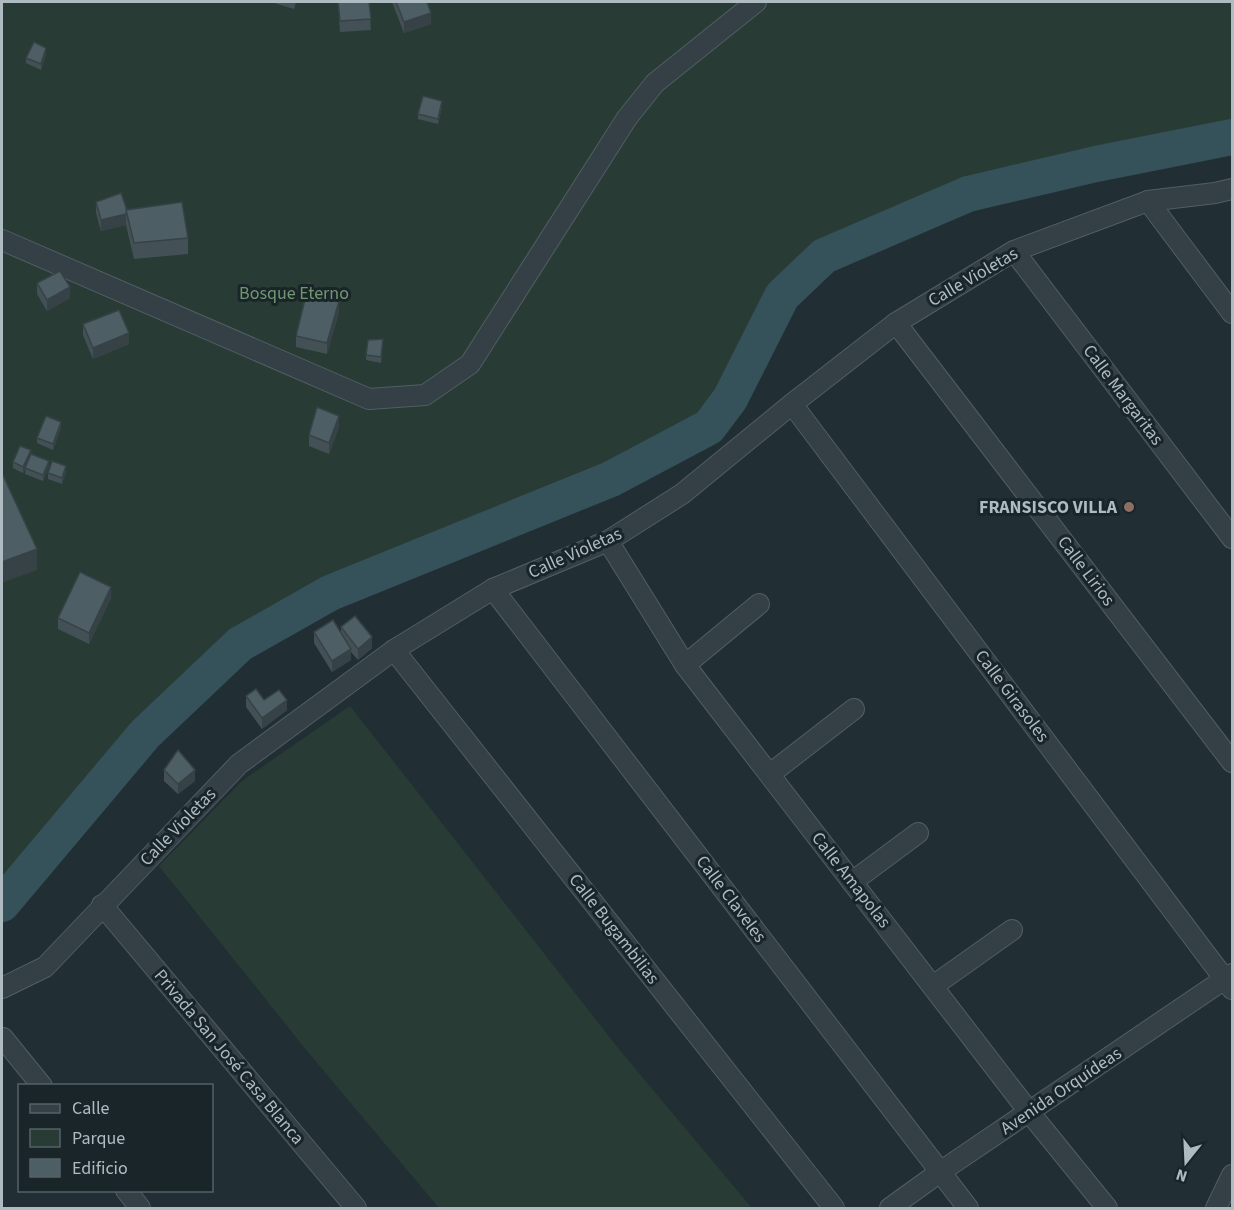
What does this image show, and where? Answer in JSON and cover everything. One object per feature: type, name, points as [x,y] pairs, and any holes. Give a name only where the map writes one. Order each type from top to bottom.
[{"type":"street","points":[[2,240],[369,399],[425,395],[470,364],[627,118],[655,83],[756,2]]},
{"type":"street","name":"Calle Violetas","points":[[2,988],[45,967],[239,764],[394,650],[493,589],[609,541],[682,494],[897,322],[1014,251],[1148,201],[1233,189]]},
{"type":"street","points":[[1148,201],[1233,314]]},
{"type":"street","name":"Calle Margaritas","points":[[1014,251],[1233,538]]},
{"type":"street","name":"Calle Lirios","points":[[897,322],[1233,762]]},
{"type":"street","name":"Calle Girasoles","points":[[792,404],[1230,980]]},
{"type":"street","name":"Calle Amapolas","points":[[609,541],[686,665],[1030,1113],[1107,1209]]},
{"type":"street","name":"Calle Claveles","points":[[493,589],[968,1209]]},
{"type":"street","points":[[686,665],[759,604]]},
{"type":"street","name":"Calle Bugambilias","points":[[394,650],[834,1209]]},
{"type":"street","points":[[770,774],[854,709]]},
{"type":"street","points":[[852,882],[918,833]]},
{"type":"street","name":"Privada San José Casa Blanca","points":[[102,905],[356,1209]]},
{"type":"street","points":[[933,986],[1012,930]]},
{"type":"street","name":"Avenida Orquídeas","points":[[890,1209],[940,1172],[1230,980]]},
{"type":"street","points":[[3,1038],[40,1084]]},
{"type":"street","points":[[1216,1209],[1233,1174]]},
{"type":"green space","name":"Bosque Eterno","points":[[2,2],[1232,2],[1232,137],[1096,164],[968,194],[824,256],[782,296],[730,399],[709,427],[611,479],[330,593],[240,644],[145,734],[2,904]]},
{"type":"green space","points":[[350,706],[622,1053],[752,1208],[439,1208],[308,1052],[159,866],[242,781]]},
{"type":"building","points":[[338,2],[369,2],[371,19],[340,21]]},
{"type":"building","points":[[396,2],[427,2],[431,13],[404,22]]},
{"type":"building","points":[[34,42],[46,48],[41,64],[26,58]]},
{"type":"building","points":[[423,96],[442,101],[438,119],[418,114]]},
{"type":"building","points":[[121,193],[127,210],[126,214],[101,220],[96,202]]},
{"type":"building","points":[[182,202],[188,238],[134,243],[126,210]]},
{"type":"building","points":[[60,271],[70,287],[47,300],[37,283]]},
{"type":"building","points":[[309,283],[339,301],[327,343],[296,336]]},
{"type":"building","points":[[119,310],[129,333],[93,348],[83,324]]},
{"type":"building","points":[[383,339],[381,357],[366,355],[368,340]]},
{"type":"building","points":[[317,407],[339,416],[329,443],[309,435]]},
{"type":"building","points":[[46,416],[61,422],[53,444],[37,438]]},
{"type":"building","points":[[20,446],[31,450],[23,467],[13,462]]},
{"type":"building","points":[[31,454],[49,461],[43,475],[25,468]]},
{"type":"building","points":[[52,461],[66,466],[62,478],[48,473]]},
{"type":"building","points":[[2,473],[37,549],[2,562]]},
{"type":"building","points":[[80,572],[111,587],[89,633],[58,618]]},
{"type":"building","points":[[355,616],[372,637],[358,649],[341,627]]},
{"type":"building","points":[[333,620],[351,649],[332,661],[314,632]]},
{"type":"building","points":[[256,689],[264,700],[279,690],[287,700],[262,718],[246,696]]},
{"type":"building","points":[[178,750],[195,770],[178,784],[164,770]]},
{"type":"waterway","points":[[2,904],[145,734],[240,644],[330,593],[611,479],[709,427],[730,399],[782,296],[824,256],[968,194],[1096,164],[1232,137]]},
{"type":"place","name":"FRANSISCO VILLA","points":[[1129,507]]}]
